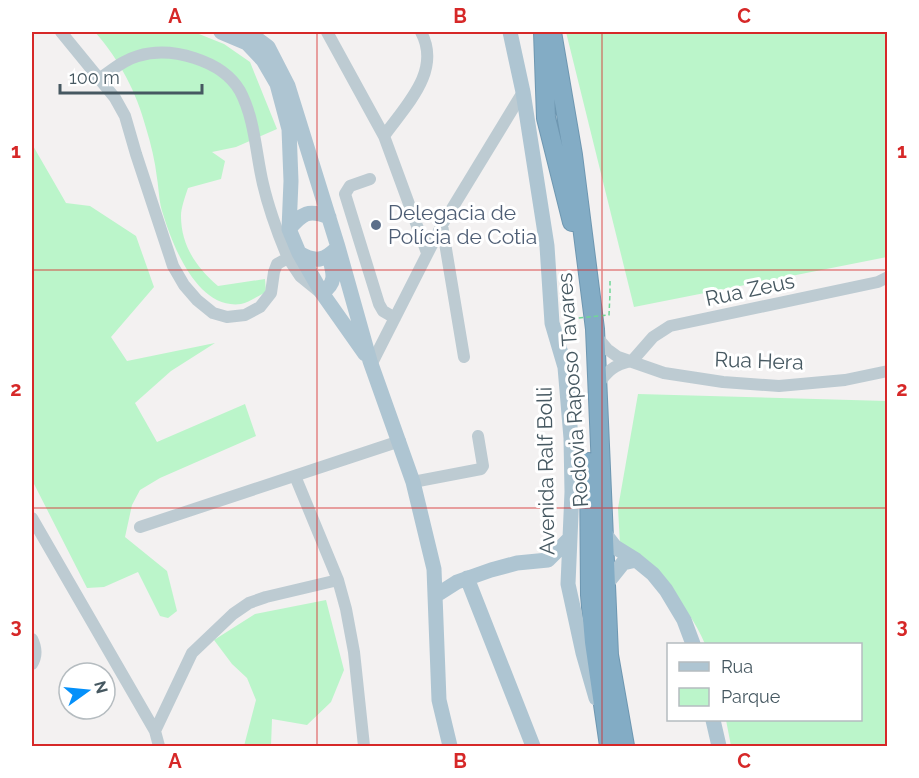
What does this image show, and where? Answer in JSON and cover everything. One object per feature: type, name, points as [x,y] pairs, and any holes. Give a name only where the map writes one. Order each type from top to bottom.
[{"type":"highway","name":"Rodovia Raposo Tavares","points":[[546,32],[564,94],[595,332],[609,654],[626,747]]},
{"type":"highway","name":"Rodovia Raposo Tavares","points":[[546,32],[546,118],[574,230],[588,378],[590,595],[607,738]]},
{"type":"main road","points":[[221,32],[247,43],[263,60],[277,84],[289,129],[291,181],[289,229],[293,256],[371,363]]},
{"type":"main road","points":[[248,32],[268,47],[288,86],[329,217],[334,251],[413,482],[434,569],[439,700],[450,747]]},
{"type":"main road","name":"Avenida Ralf Bolli","points":[[510,32],[523,92],[547,246],[552,323],[565,367],[571,438],[568,584],[572,612],[607,738]]},
{"type":"main road","points":[[289,229],[300,217],[308,213],[318,213],[329,217]]},
{"type":"main road","points":[[293,256],[311,260],[334,251]]},
{"type":"main road","points":[[322,293],[330,288],[333,281],[334,251]]},
{"type":"main road","points":[[605,534],[615,547],[653,574],[666,590],[684,620],[692,643]]},
{"type":"main road","points":[[435,596],[462,580],[517,563],[548,560],[570,538]]},
{"type":"main road","points":[[548,560],[568,574]]},
{"type":"main road","points":[[607,583],[623,563],[636,560]]},
{"type":"main road","points":[[434,569],[462,580],[529,743]]},
{"type":"main road","points":[[713,721],[719,747]]},
{"type":"street","points":[[61,32],[99,79],[115,98],[125,116],[135,154],[173,267],[184,285],[213,313],[227,317],[245,315],[260,307],[271,293],[274,272],[278,264],[293,256],[272,217],[247,110],[239,91],[227,76],[210,65],[192,58],[152,53],[123,62],[99,79]]},
{"type":"street","points":[[327,32],[384,136],[426,253]]},
{"type":"street","points":[[384,136],[421,84],[429,61],[426,43],[421,32]]},
{"type":"street","points":[[371,363],[426,253],[523,92]]},
{"type":"street","points":[[369,178],[350,186],[345,194],[379,304],[383,311],[395,318]]},
{"type":"street","points":[[442,225],[464,357]]},
{"type":"street","name":"Rua Zeus","points":[[632,361],[653,337],[670,326],[878,282],[888,277]]},
{"type":"street","name":"Rua Hera","points":[[595,332],[607,349],[618,357],[664,373],[723,382],[779,386],[845,380],[888,371]]},
{"type":"street","points":[[598,385],[608,371],[618,364],[632,361]]},
{"type":"street","points":[[413,482],[481,469],[483,466],[478,436]]},
{"type":"street","points":[[140,527],[400,441]]},
{"type":"street","points":[[295,476],[338,580],[346,609],[354,652],[364,747]]},
{"type":"street","points":[[32,518],[155,731],[159,747]]},
{"type":"street","points":[[155,731],[192,653],[233,614],[249,603],[266,597],[338,580]]},
{"type":"street","points":[[32,639],[36,659],[32,664]]},
{"type":"path","points":[[566,299],[569,319],[609,315],[610,280]]},
{"type":"green space","points":[[95,32],[194,32],[224,44],[250,62],[277,129],[236,147],[212,152],[225,161],[221,179],[188,188],[181,216],[187,247],[203,272],[218,286],[265,279],[266,292],[241,304],[226,303],[212,297],[190,274],[167,228],[160,201],[153,153],[138,102],[119,65]]},
{"type":"green space","points":[[566,32],[887,32],[887,257],[634,307]]},
{"type":"green space","points":[[32,144],[66,203],[90,206],[136,236],[154,287],[111,337],[127,361],[215,343],[171,371],[135,403],[157,442],[245,404],[256,436],[160,478],[140,490],[132,505],[125,537],[167,571],[177,611],[168,618],[160,616],[138,572],[104,587],[87,588],[32,480]]},
{"type":"green space","points":[[638,394],[887,401],[887,746],[731,746],[726,721],[862,721],[862,643],[705,643],[698,628],[679,601],[620,544],[618,508]]},
{"type":"green space","points":[[326,600],[344,670],[331,702],[307,725],[272,719],[271,746],[244,746],[256,700],[247,678],[232,664],[214,640],[255,614]]},
{"type":"place","name":"Delegacia de Polícia de Cotia","points":[[376,225]]}]
